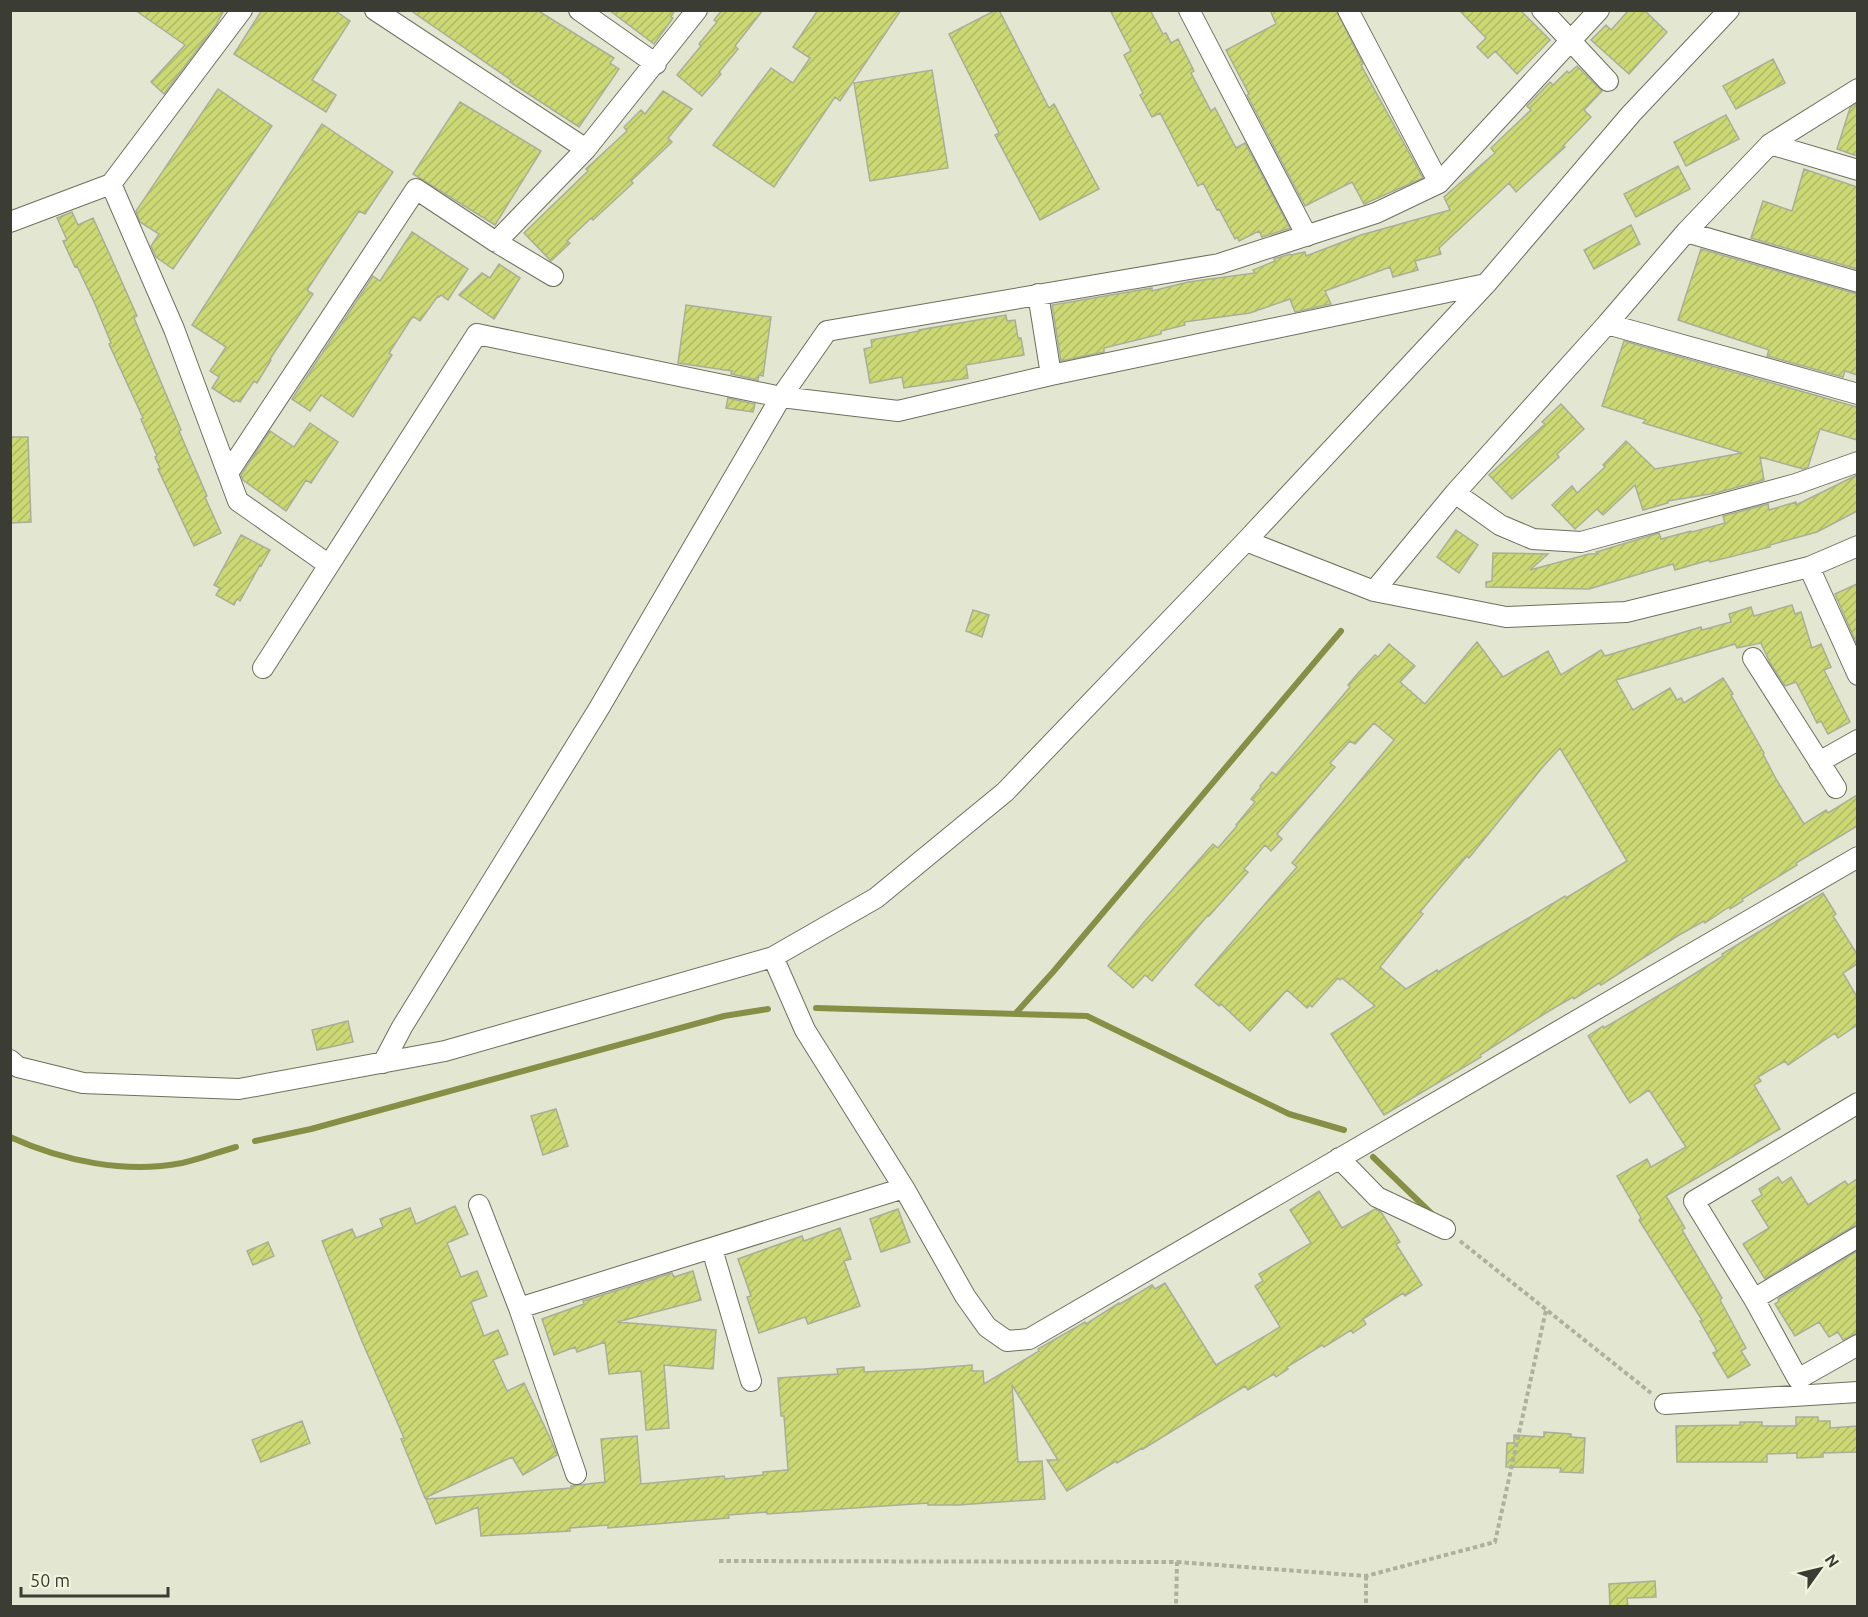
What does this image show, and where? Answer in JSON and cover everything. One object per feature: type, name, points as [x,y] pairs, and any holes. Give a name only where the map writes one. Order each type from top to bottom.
[{"type":"street","points":[[10,222],[111,184],[242,10]]},
{"type":"street","points":[[375,10],[586,149]]},
{"type":"street","points":[[579,10],[656,64]]},
{"type":"street","points":[[496,243],[586,149],[697,10]]},
{"type":"street","points":[[1189,10],[1306,236]]},
{"type":"street","points":[[1348,10],[1439,183]]},
{"type":"street","points":[[1542,10],[1608,81]]},
{"type":"street","points":[[383,1063],[402,1027],[598,710],[780,397],[827,331],[1219,264],[1376,213],[1439,183],[1599,10]]},
{"type":"street","points":[[10,1060],[18,1067],[83,1083],[239,1089],[383,1063],[445,1051],[773,957],[876,898],[1005,792],[1246,541],[1486,284],[1631,114],[1729,10]]},
{"type":"street","points":[[1374,591],[1455,493],[1607,324],[1686,232],[1770,144],[1857,89]]},
{"type":"street","points":[[1770,144],[1857,170]]},
{"type":"street","points":[[111,184],[174,329],[238,501],[329,565]]},
{"type":"street","points":[[228,473],[417,189],[496,243],[553,276]]},
{"type":"street","points":[[1686,232],[1857,282]]},
{"type":"street","points":[[263,668],[477,334],[780,397],[898,411],[1051,375],[1486,284]]},
{"type":"street","points":[[1038,294],[1051,375]]},
{"type":"street","points":[[1607,324],[1857,394]]},
{"type":"street","points":[[1455,493],[1500,525],[1533,539],[1581,542],[1796,484],[1857,462]]},
{"type":"street","points":[[1246,541],[1374,591],[1506,617],[1626,612],[1809,567],[1857,546]]},
{"type":"street","points":[[1809,567],[1857,675]]},
{"type":"street","points":[[1753,658],[1836,788]]},
{"type":"street","points":[[1819,762],[1857,740]]},
{"type":"street","points":[[773,957],[805,1030],[904,1188],[971,1304],[987,1327],[1007,1341],[1029,1339],[1857,857]]},
{"type":"street","points":[[1857,1103],[1694,1201],[1754,1299],[1798,1379],[1857,1345]]},
{"type":"street","points":[[1339,1158],[1377,1197],[1445,1229]]},
{"type":"street","points":[[519,1308],[904,1188]]},
{"type":"street","points":[[479,1205],[519,1308],[576,1474]]},
{"type":"street","points":[[1754,1299],[1857,1237]]},
{"type":"street","points":[[712,1249],[751,1381]]},
{"type":"street","points":[[1665,1404],[1857,1392]]},
{"type":"path","points":[[1445,1229],[1665,1404]]},
{"type":"path","points":[[719,1561],[1177,1562],[1366,1576],[1495,1542],[1546,1310]]},
{"type":"path","points":[[1176,1606],[1177,1562]]},
{"type":"path","points":[[1366,1576],[1366,1606]]},
{"type":"building","points":[[135,10],[224,10],[216,25],[164,94],[151,82],[185,45]]},
{"type":"building","points":[[262,10],[334,10],[350,21],[312,80],[336,95],[326,112],[234,54]]},
{"type":"building","points":[[410,10],[537,10],[614,58],[610,63],[619,69],[579,127],[510,82],[511,80]]},
{"type":"building","points":[[609,10],[675,10],[671,17],[673,18],[654,44]]},
{"type":"building","points":[[722,10],[763,10],[735,46],[738,49],[719,72],[721,74],[702,96],[677,75],[701,46],[699,44],[717,22],[714,20]]},
{"type":"building","points":[[818,10],[901,10],[840,101],[835,97],[774,187],[713,145],[771,68],[793,83],[810,58],[793,47]]},
{"type":"building","points":[[999,10],[1049,108],[1054,104],[1099,189],[1040,220],[995,135],[999,133],[949,34]]},
{"type":"building","points":[[1110,10],[1150,10],[1163,34],[1166,33],[1171,43],[1178,39],[1194,71],[1191,73],[1211,111],[1215,108],[1236,148],[1245,143],[1290,228],[1262,237],[1259,231],[1239,241],[1237,237],[1235,239],[1203,183],[1198,186],[1160,113],[1152,117],[1140,95],[1143,93],[1124,55],[1131,51]]},
{"type":"building","points":[[1270,10],[1336,10],[1363,64],[1361,65],[1423,178],[1364,204],[1352,182],[1305,206],[1226,50],[1276,24]]},
{"type":"building","points":[[1459,10],[1520,10],[1550,40],[1517,74],[1495,51],[1488,58],[1477,47],[1486,38]]},
{"type":"building","points":[[1629,10],[1644,10],[1667,32],[1629,74],[1591,40],[1606,25],[1611,30]]},
{"type":"building","points":[[1773,59],[1785,83],[1736,109],[1723,86]]},
{"type":"building","points":[[1577,66],[1602,91],[1584,110],[1591,117],[1563,146],[1565,147],[1516,192],[1509,183],[1439,248],[1441,254],[1415,261],[1418,270],[1393,277],[1390,267],[1325,291],[1331,304],[1295,312],[1290,299],[1250,313],[1184,322],[1185,325],[1161,331],[1161,334],[1104,348],[1104,352],[1061,361],[1052,305],[1255,273],[1253,270],[1275,261],[1274,259],[1305,252],[1306,256],[1361,235],[1450,210],[1444,197],[1495,153],[1491,148],[1531,110],[1527,106],[1550,82],[1553,85],[1567,71],[1569,73]]},
{"type":"building","points":[[932,70],[948,168],[870,181],[854,83]]},
{"type":"building","points":[[218,89],[272,126],[173,269],[156,257],[151,246],[159,234],[140,222],[136,211]]},
{"type":"building","points":[[663,91],[692,109],[668,138],[672,142],[631,181],[633,183],[567,241],[570,243],[551,261],[524,233],[588,171],[586,169],[627,131],[624,127],[641,110],[645,114]]},
{"type":"building","points":[[460,102],[541,151],[495,225],[413,174]]},
{"type":"building","points":[[1857,103],[1857,156],[1837,149],[1850,108]]},
{"type":"building","points":[[1726,115],[1739,139],[1686,166],[1674,142]]},
{"type":"building","points":[[322,124],[393,172],[365,214],[359,211],[307,290],[313,294],[257,383],[254,381],[240,402],[236,400],[234,402],[212,388],[219,377],[210,371],[226,347],[192,325]]},
{"type":"building","points":[[1678,166],[1690,189],[1636,217],[1624,194]]},
{"type":"building","points":[[1804,169],[1857,187],[1857,269],[1751,238],[1763,201],[1792,211]]},
{"type":"building","points":[[72,212],[78,225],[93,218],[137,316],[134,318],[221,533],[194,546],[158,469],[160,468],[155,457],[157,456],[141,419],[143,418],[109,344],[111,343],[95,304],[63,241],[67,240],[57,218]]},
{"type":"building","points":[[1631,225],[1640,244],[1594,269],[1584,250]]},
{"type":"building","points":[[412,232],[468,269],[448,300],[441,295],[438,296],[420,321],[414,317],[411,319],[389,353],[392,355],[353,417],[321,395],[310,411],[292,399],[373,276],[380,281]]},
{"type":"building","points":[[1701,249],[1857,294],[1857,375],[1845,371],[1843,377],[1767,356],[1769,350],[1678,320]]},
{"type":"building","points":[[499,264],[520,278],[494,319],[459,295],[482,273],[490,278]]},
{"type":"building","points":[[686,305],[771,317],[763,376],[759,375],[758,380],[731,374],[732,371],[678,363]]},
{"type":"building","points":[[1006,315],[1007,321],[1015,320],[1024,355],[966,365],[968,378],[904,388],[902,377],[870,383],[864,349],[872,347],[871,340]]},
{"type":"building","points":[[1624,341],[1857,407],[1857,440],[1820,429],[1808,467],[1803,469],[1760,457],[1764,480],[1716,493],[1668,501],[1668,503],[1643,510],[1635,485],[1603,515],[1597,509],[1575,529],[1552,505],[1572,486],[1577,493],[1605,467],[1603,465],[1626,441],[1655,469],[1742,453],[1643,423],[1646,420],[1602,406]]},
{"type":"building","points":[[728,398],[755,404],[753,412],[726,408]]},
{"type":"building","points":[[1561,404],[1584,429],[1557,454],[1559,457],[1512,499],[1489,475],[1545,424],[1542,422]]},
{"type":"building","points":[[310,423],[338,442],[311,483],[306,480],[286,511],[243,480],[241,475],[270,431],[294,447]]},
{"type":"building","points":[[10,437],[28,437],[31,522],[10,523]]},
{"type":"building","points":[[1857,475],[1857,511],[1817,532],[1770,545],[1770,547],[1675,570],[1673,564],[1589,589],[1486,587],[1486,582],[1492,581],[1493,553],[1548,554],[1530,570],[1589,554],[1598,554],[1596,552],[1659,533],[1661,539],[1725,523],[1723,516],[1768,504],[1769,510],[1796,502],[1796,505]]},
{"type":"building","points":[[1456,530],[1478,545],[1459,573],[1437,557]]},
{"type":"building","points":[[241,535],[270,550],[240,601],[237,599],[234,605],[216,595],[220,588],[214,585]]},
{"type":"building","points":[[1857,584],[1857,645],[1835,594]]},
{"type":"building","points":[[1792,605],[1795,614],[1801,612],[1812,648],[1821,644],[1831,667],[1824,670],[1850,722],[1828,734],[1821,721],[1817,723],[1796,682],[1785,686],[1770,663],[1761,643],[1737,648],[1735,644],[1616,680],[1633,710],[1670,688],[1677,700],[1681,698],[1684,703],[1723,678],[1776,779],[1804,824],[1826,810],[1828,813],[1857,795],[1857,826],[1796,863],[1797,865],[1730,909],[1729,907],[1705,923],[1704,921],[1679,935],[1601,985],[1599,983],[1549,1011],[1480,1055],[1481,1057],[1384,1115],[1331,1034],[1375,1006],[1342,978],[1340,980],[1338,978],[1312,1007],[1310,1005],[1307,1008],[1287,990],[1250,1031],[1221,1004],[1219,1006],[1195,985],[1297,867],[1292,863],[1394,740],[1374,723],[1355,744],[1350,741],[1330,763],[1335,767],[1277,834],[1282,839],[1271,851],[1265,845],[1244,869],[1248,872],[1152,981],[1145,975],[1133,988],[1108,966],[1213,844],[1218,848],[1255,802],[1251,799],[1260,786],[1272,772],[1276,775],[1350,687],[1348,685],[1359,672],[1375,655],[1378,657],[1389,644],[1415,666],[1400,682],[1425,704],[1477,642],[1503,677],[1548,651],[1561,675],[1601,650],[1605,656],[1701,627],[1702,630],[1731,622],[1729,614],[1751,607],[1754,616]],"holes":[[[1560,748],[1627,861],[1406,989],[1380,967],[1423,914],[1420,912],[1467,856],[1469,858]]]},
{"type":"building","points":[[973,610],[989,615],[982,637],[966,631]]},
{"type":"building","points":[[1823,893],[1836,914],[1833,916],[1857,954],[1857,964],[1843,973],[1857,997],[1857,1025],[1838,1038],[1835,1033],[1788,1065],[1785,1061],[1758,1077],[1761,1081],[1754,1085],[1780,1129],[1666,1196],[1685,1228],[1682,1230],[1722,1298],[1720,1300],[1746,1348],[1741,1351],[1750,1365],[1728,1378],[1713,1353],[1717,1351],[1700,1321],[1702,1320],[1639,1220],[1641,1218],[1617,1176],[1647,1159],[1651,1167],[1686,1147],[1649,1090],[1630,1103],[1588,1036],[1683,981],[1723,956],[1722,954]]},
{"type":"building","points":[[348,1021],[353,1042],[317,1050],[312,1030]]},
{"type":"building","points":[[556,1109],[568,1146],[543,1155],[531,1116]]},
{"type":"building","points":[[1778,1177],[1782,1183],[1791,1177],[1808,1205],[1845,1181],[1848,1185],[1857,1179],[1857,1225],[1765,1279],[1743,1244],[1769,1228],[1752,1201],[1762,1195],[1759,1189]]},
{"type":"building","points":[[1319,1191],[1342,1228],[1375,1209],[1381,1212],[1400,1242],[1396,1244],[1422,1285],[1405,1296],[1403,1293],[1363,1319],[1366,1324],[1353,1333],[1351,1330],[1324,1347],[1322,1345],[1287,1367],[1288,1369],[1276,1377],[1274,1374],[1248,1390],[1245,1386],[1143,1449],[1117,1463],[1116,1461],[1067,1491],[1047,1460],[1058,1460],[1012,1385],[1018,1462],[1042,1461],[1045,1499],[958,1505],[928,1505],[928,1503],[767,1514],[767,1512],[728,1515],[729,1518],[481,1536],[478,1507],[436,1524],[426,1499],[571,1488],[571,1486],[605,1482],[601,1439],[637,1436],[641,1484],[724,1476],[725,1479],[788,1470],[784,1416],[781,1416],[778,1378],[838,1374],[837,1369],[864,1367],[864,1372],[972,1365],[972,1371],[983,1371],[984,1384],[1039,1351],[1038,1349],[1152,1285],[1155,1289],[1165,1283],[1216,1365],[1280,1327],[1255,1286],[1263,1281],[1259,1274],[1311,1243],[1290,1210]]},
{"type":"building","points":[[455,1206],[468,1234],[447,1243],[461,1277],[477,1271],[487,1296],[471,1302],[484,1336],[498,1330],[508,1354],[493,1360],[507,1391],[524,1383],[557,1455],[523,1475],[512,1457],[425,1498],[401,1439],[404,1438],[322,1241],[352,1229],[356,1238],[383,1227],[380,1219],[410,1208],[416,1224]]},
{"type":"building","points":[[898,1209],[910,1242],[881,1252],[870,1219]]},
{"type":"building","points":[[840,1228],[851,1259],[844,1261],[860,1306],[808,1324],[805,1317],[759,1333],[747,1297],[751,1296],[738,1259],[802,1236],[804,1241]]},
{"type":"building","points":[[268,1242],[274,1256],[253,1265],[247,1251]]},
{"type":"building","points":[[1857,1251],[1857,1333],[1843,1340],[1838,1332],[1829,1337],[1819,1322],[1795,1336],[1775,1304],[1779,1301],[1778,1299]]},
{"type":"building","points":[[693,1271],[701,1300],[617,1322],[716,1330],[713,1369],[664,1365],[669,1428],[646,1430],[641,1371],[609,1374],[605,1342],[577,1352],[575,1347],[554,1355],[542,1319],[584,1304],[583,1301],[672,1273],[674,1277]]},
{"type":"building","points":[[1796,1417],[1818,1417],[1818,1421],[1830,1421],[1830,1428],[1857,1426],[1857,1452],[1823,1453],[1823,1457],[1797,1458],[1797,1453],[1767,1454],[1767,1462],[1677,1462],[1676,1426],[1740,1425],[1740,1422],[1762,1422],[1762,1426],[1796,1426]]},
{"type":"building","points":[[302,1421],[310,1443],[261,1462],[252,1440]]},
{"type":"building","points":[[1544,1432],[1571,1434],[1571,1437],[1585,1438],[1583,1473],[1560,1472],[1561,1468],[1506,1467],[1507,1443],[1514,1443],[1514,1435],[1544,1437]]},
{"type":"building","points":[[1655,1581],[1656,1597],[1627,1598],[1628,1606],[1610,1606],[1609,1584]]},
{"type":"waterway","points":[[1016,1013],[1341,631]]},
{"type":"waterway","points":[[816,1008],[1087,1016],[1289,1114],[1344,1130]]},
{"type":"waterway","points":[[255,1141],[311,1129],[724,1016],[768,1009]]},
{"type":"waterway","points":[[10,1137],[73,1159],[139,1167],[182,1163],[236,1147]]},
{"type":"waterway","points":[[1373,1157],[1433,1215]]}]
